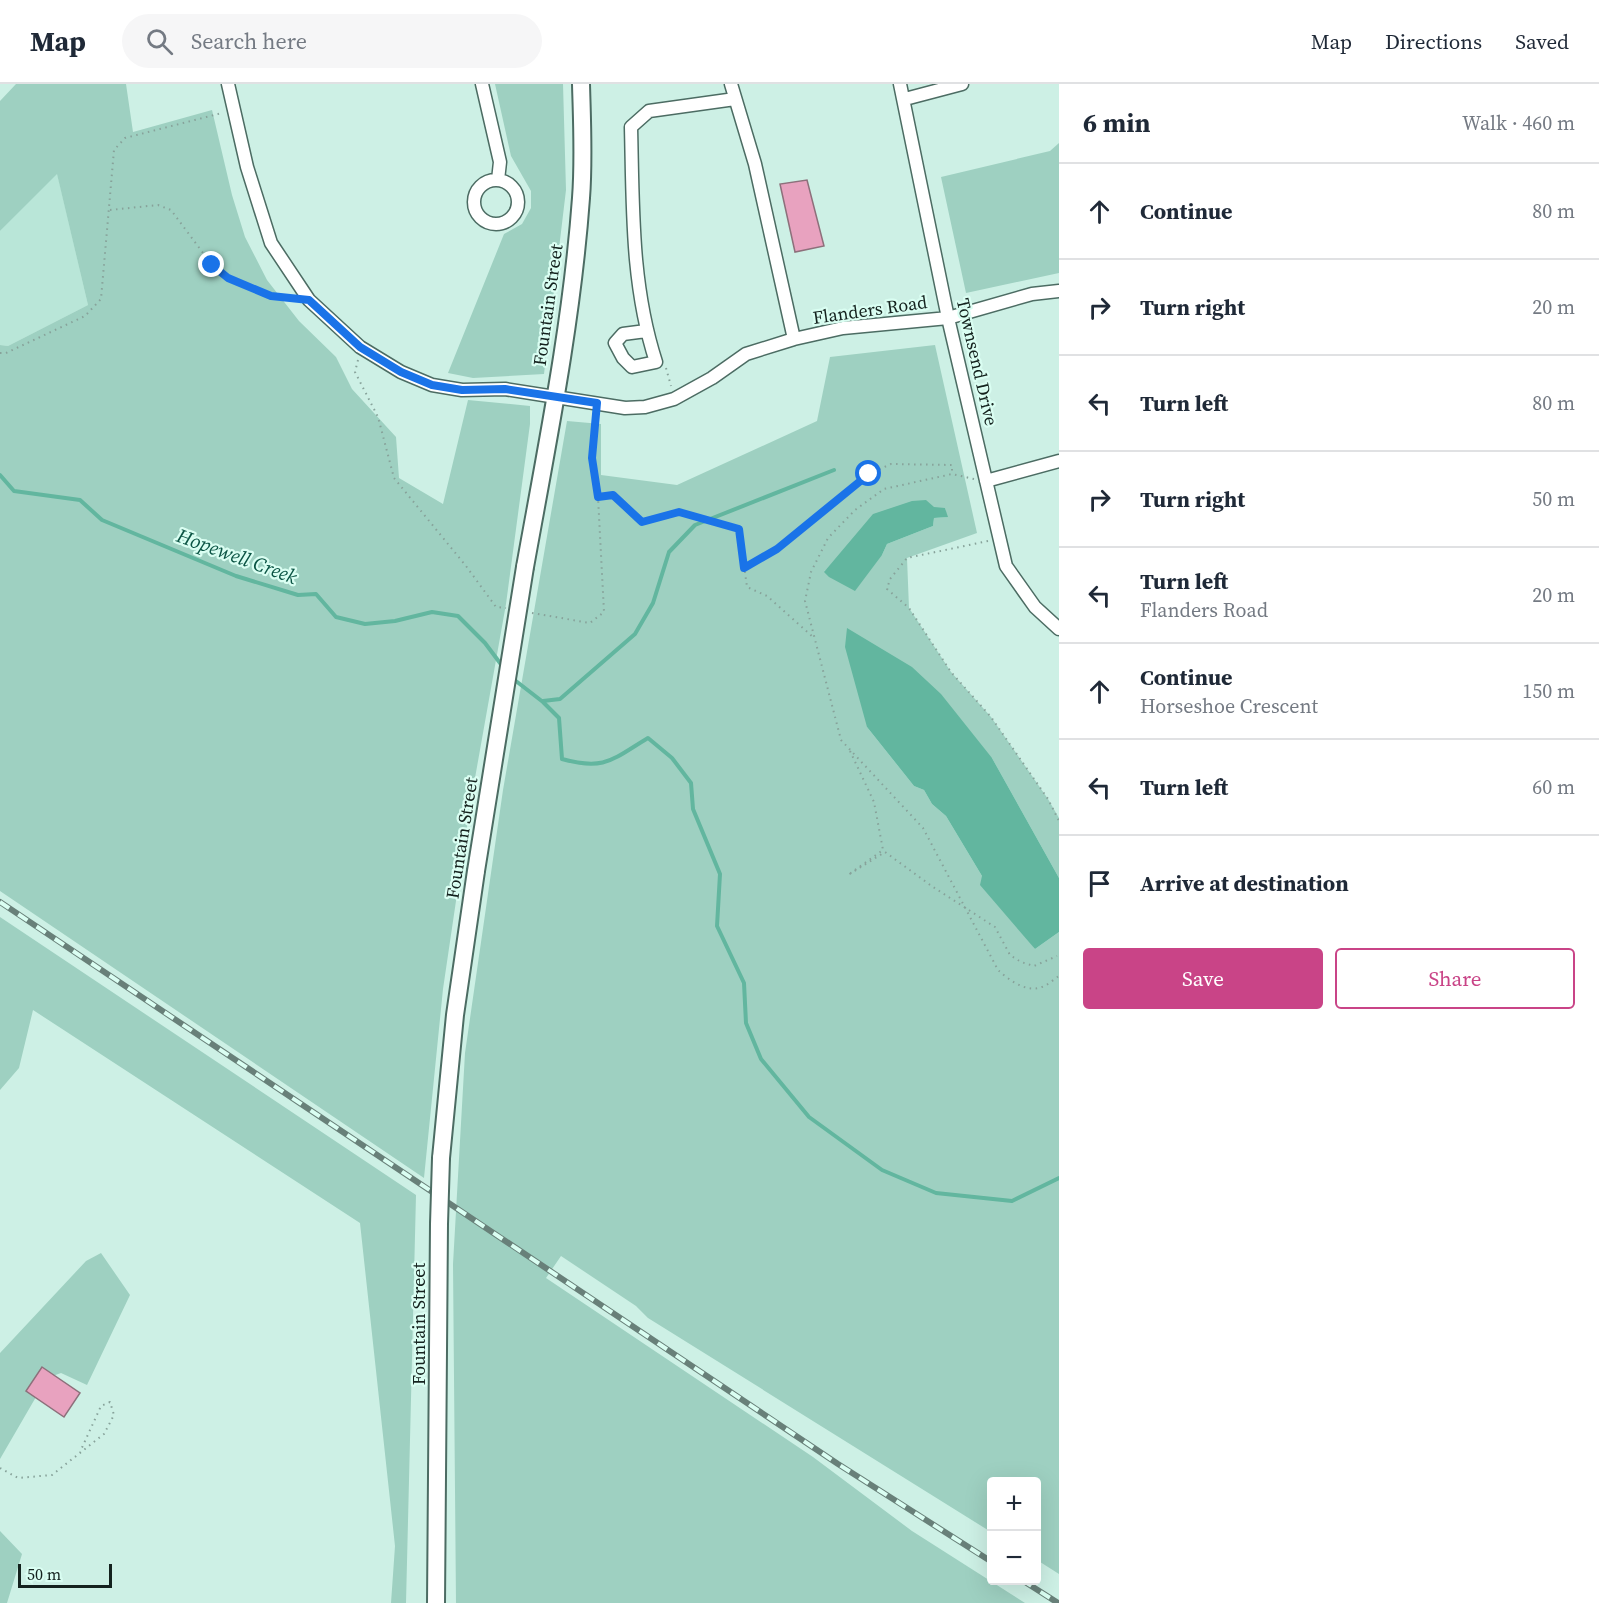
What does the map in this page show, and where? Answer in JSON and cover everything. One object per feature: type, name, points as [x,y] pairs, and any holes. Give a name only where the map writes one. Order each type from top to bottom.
[{"type":"main road","name":"Fountain Street","points":[[436,1603],[441,1158],[455,1015],[476,871],[572,289],[581,196],[581,84]]},
{"type":"street","name":"Flanders Road","points":[[228,84],[247,167],[271,243],[309,300],[360,347],[401,372],[432,385],[462,390],[505,389],[625,408],[645,407],[674,399],[712,378],[746,354],[794,339],[843,328],[948,318],[1032,294],[1059,291]]},
{"type":"street","points":[[482,84],[500,162],[498,180]]},
{"type":"street","points":[[730,84],[755,164],[794,339]]},
{"type":"street","name":"Townsend Drive","points":[[900,84],[905,99],[948,318],[1006,566],[1035,607],[1059,629]]},
{"type":"street","points":[[905,99],[962,84]]},
{"type":"street","points":[[646,331],[623,334],[615,343],[623,358],[632,368],[656,362],[646,331],[633,242],[631,127],[650,111],[735,99]]},
{"type":"street","points":[[986,480],[1059,461]]},
{"type":"path","points":[[0,353],[85,316],[101,299],[114,150],[125,138],[234,111]]},
{"type":"path","points":[[110,210],[158,205],[171,210],[212,265],[228,278],[271,296],[309,300]]},
{"type":"path","points":[[360,347],[355,372],[378,417],[394,478],[466,566],[496,607],[506,608]]},
{"type":"path","points":[[656,362],[666,367],[674,399]]},
{"type":"path","points":[[527,612],[590,623],[604,612],[598,497],[592,458],[597,403]]},
{"type":"path","points":[[744,568],[777,549],[869,474],[891,464],[952,465],[951,474]]},
{"type":"path","points":[[986,480],[951,474],[884,489],[855,510],[828,538],[812,572],[805,601],[841,740],[923,828],[998,970],[1010,981],[1026,987],[1041,988],[1059,976]]},
{"type":"path","points":[[598,497],[613,495],[642,522],[679,512],[739,529],[747,587],[767,596],[814,638]]},
{"type":"path","points":[[1000,539],[907,558],[890,579],[887,589],[909,608],[951,672],[991,717],[1048,799],[1059,820]]},
{"type":"path","points":[[849,748],[874,802],[884,851],[933,887],[995,927],[1010,955],[1021,962],[1034,966],[1058,956]]},
{"type":"path","points":[[884,851],[848,876],[884,851]]},
{"type":"path","points":[[0,1468],[18,1478],[52,1475],[104,1434],[114,1415],[110,1402],[100,1406],[80,1452]]},
{"type":"shaded area","points":[[16,84],[126,84],[133,132],[212,110],[232,195],[245,237],[267,280],[299,321],[336,357],[352,389],[396,437],[399,478],[443,504],[468,400],[530,406],[530,424],[506,604],[470,806],[443,989],[424,1178],[0,891],[0,345],[8,346],[88,305],[57,174],[0,231],[0,101]]},
{"type":"shaded area","points":[[495,84],[563,84],[566,190],[544,374],[473,378],[448,373],[504,234],[522,224],[531,208],[531,191],[511,156]]},
{"type":"shaded area","points":[[1059,143],[1059,273],[966,293],[941,177],[1050,151]]},
{"type":"shaded area","points":[[57,173],[88,305],[8,346],[0,345],[0,231]]},
{"type":"shaded area","points":[[935,345],[977,533],[907,558],[909,608],[951,672],[991,717],[1059,818],[1059,878],[992,758],[867,727],[914,786],[924,790],[932,804],[946,816],[982,876],[1035,949],[1059,932],[1059,1574],[1041,1563],[1041,1477],[987,1477],[987,1530],[648,1318],[636,1306],[561,1256],[546,1278],[813,1457],[912,1531],[987,1579],[987,1585],[997,1585],[1025,1603],[456,1603],[453,1264],[465,1053],[503,790],[567,421],[601,424],[601,475],[677,485],[817,421],[830,357]],"holes":[[[945,508],[947,517],[934,518],[933,526],[887,544],[882,555],[824,571]]]},
{"type":"shaded area","points":[[926,500],[934,507],[945,508],[948,517],[934,518],[933,526],[887,544],[882,555],[855,591],[824,572],[873,514],[912,501]]},
{"type":"shaded area","points":[[847,628],[912,667],[941,694],[992,758],[1059,878],[1059,932],[1035,949],[980,885],[982,876],[946,816],[932,804],[924,790],[914,786],[867,727],[845,647]]},
{"type":"shaded area","points":[[0,917],[416,1195],[406,1603],[391,1603],[395,1546],[360,1223],[33,1010],[19,1068],[0,1090]]},
{"type":"shaded area","points":[[101,1253],[130,1295],[87,1385],[61,1373],[47,1378],[0,1459],[0,1353],[86,1261]]},
{"type":"shaded area","points":[[0,1531],[22,1554],[7,1603],[0,1603]]},
{"type":"building","points":[[807,180],[824,246],[795,252],[780,184]]},
{"type":"building","points":[[42,1367],[80,1393],[64,1417],[26,1391]]},
{"type":"waterway","points":[[543,701],[560,699],[635,634],[653,603],[669,552],[695,525],[834,470]]},
{"type":"waterway","name":"Hopewell Creek","points":[[0,475],[14,491],[80,500],[102,520],[236,576],[298,595],[316,594],[336,617],[365,624],[395,621],[432,612],[458,616],[485,643],[503,667]]},
{"type":"waterway","name":"Hopewell Creek","points":[[512,678],[543,702],[559,718],[562,759],[589,764],[608,761],[648,738],[672,758],[691,783],[693,809],[720,874],[717,926],[744,983],[746,1023],[761,1059],[809,1117],[882,1170],[936,1193],[1012,1201],[1059,1178]]},
{"type":"railway","points":[[0,902],[838,1464],[987,1559]]},
{"type":"railway","points":[[1030,1585],[1058,1603]]},
{"type":"route","points":[[212,265],[228,278],[271,296],[309,300],[360,347],[401,372],[432,385],[462,390],[505,389],[597,403],[592,458],[598,497],[613,495],[642,522],[679,512],[739,529],[744,568],[777,549],[869,474]]}]
